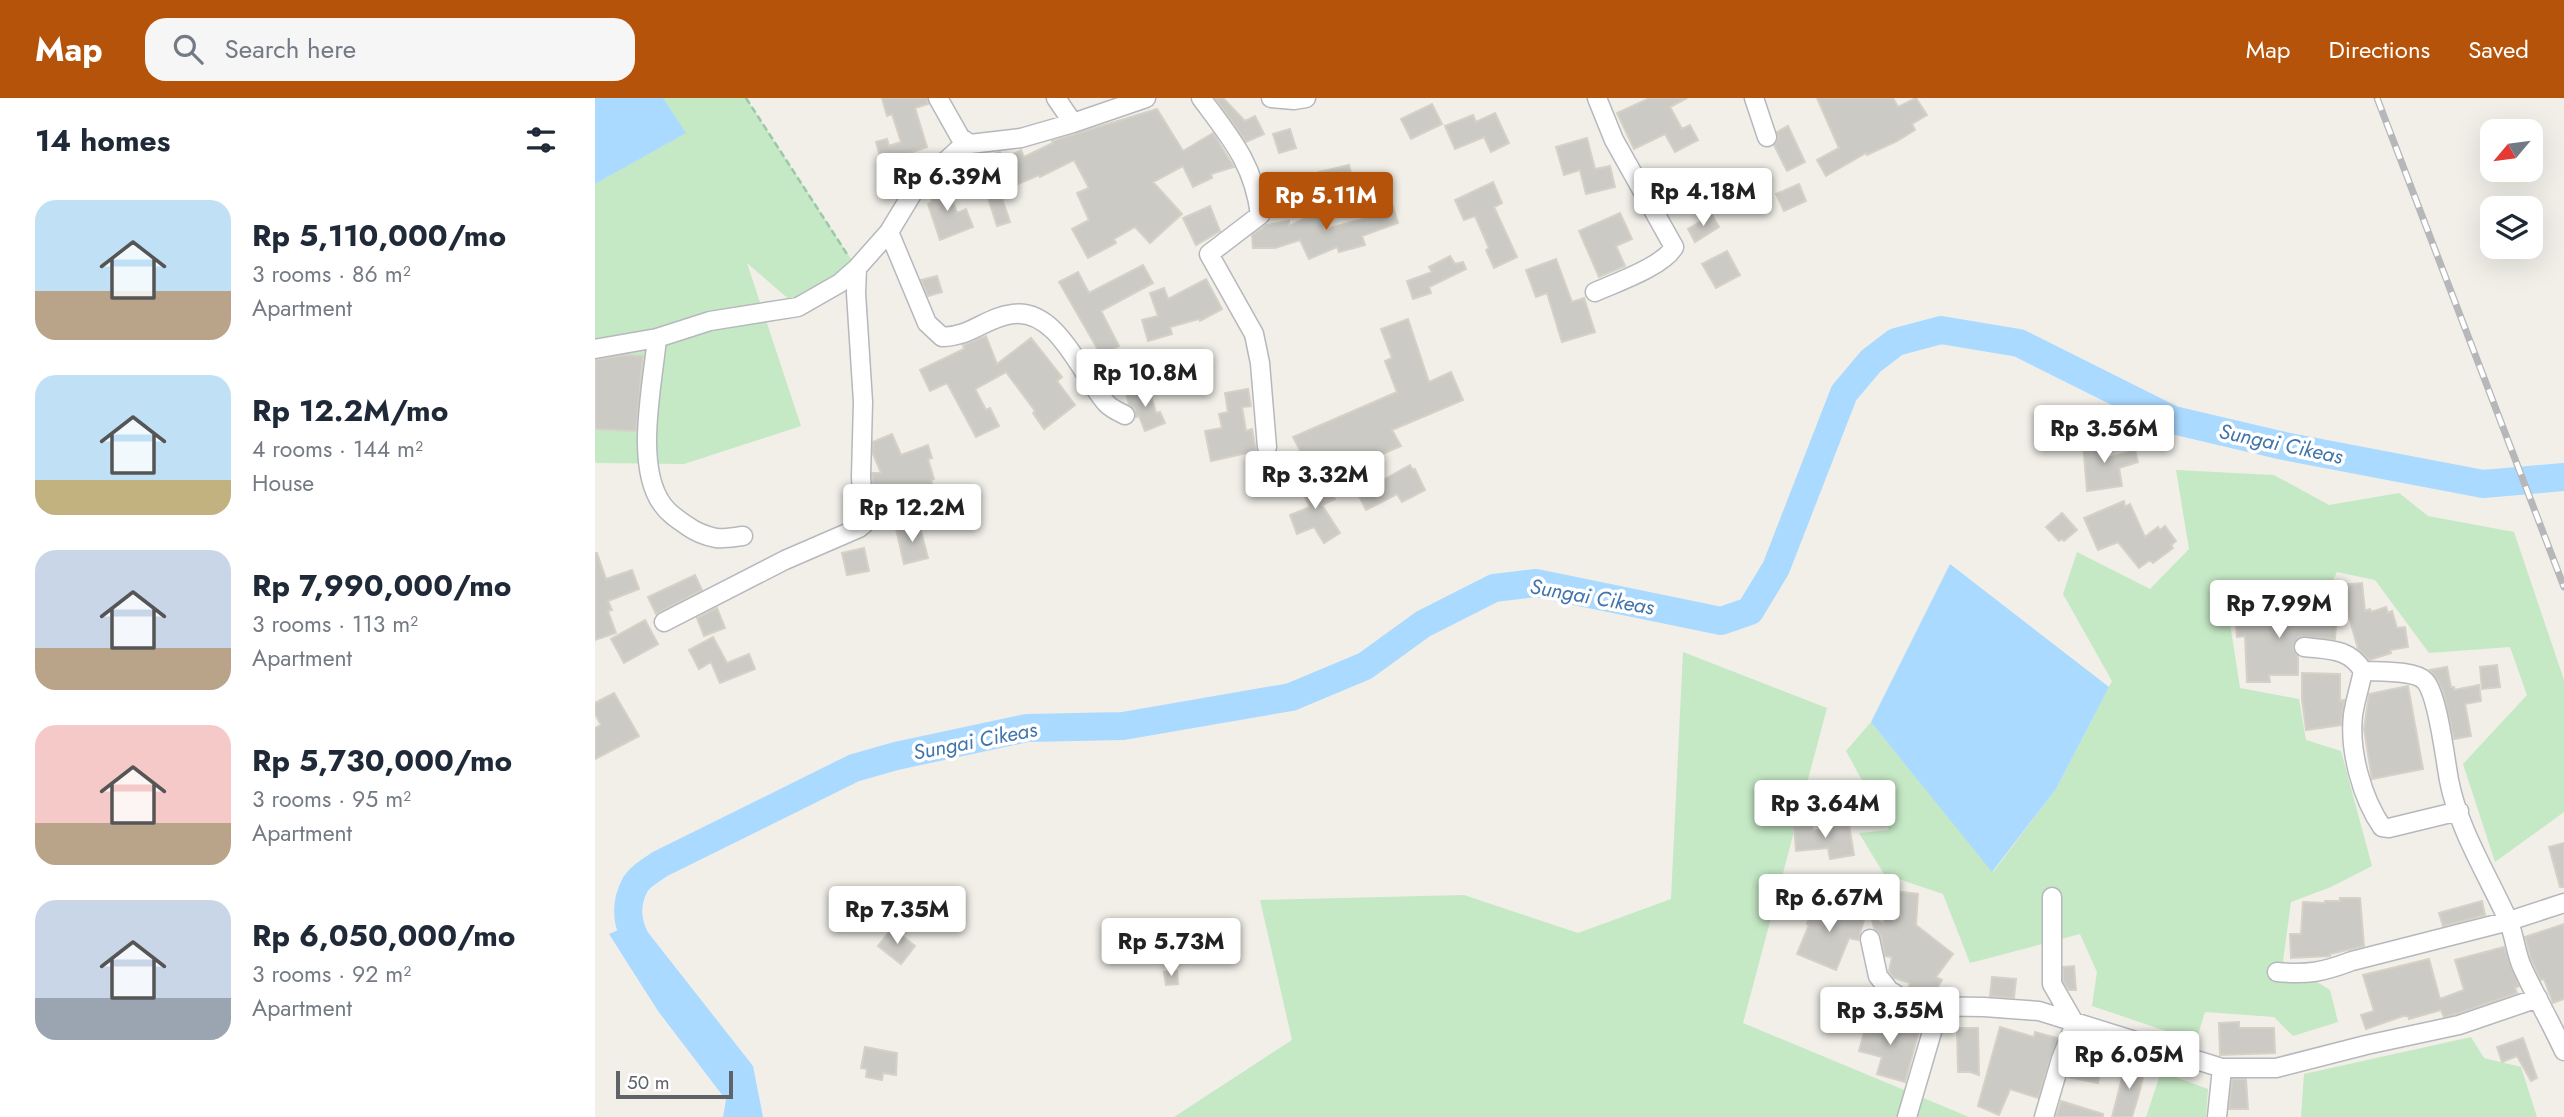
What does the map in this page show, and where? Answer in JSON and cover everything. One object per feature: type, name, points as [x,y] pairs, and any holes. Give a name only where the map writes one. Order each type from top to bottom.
[{"type":"street","points":[[938,98],[960,136],[970,145]]},
{"type":"street","points":[[1056,98],[1073,123]]},
{"type":"street","points":[[595,349],[657,338],[710,321],[798,306],[840,283],[857,268],[888,232],[915,189],[948,158],[970,145],[1021,138],[1146,98]]},
{"type":"street","points":[[1201,98],[1245,161],[1258,197],[1260,215],[1209,254],[1254,334],[1261,363],[1267,447]]},
{"type":"street","points":[[1271,98],[1306,98]]},
{"type":"street","points":[[1754,98],[1766,137]]},
{"type":"street","points":[[1595,292],[1646,268],[1671,253],[1674,247],[1615,140],[1602,99]]},
{"type":"street","points":[[888,232],[927,324],[941,337],[960,336],[1015,313],[1036,316],[1067,344],[1109,406],[1125,415]]},
{"type":"street","points":[[664,622],[785,560],[864,524],[861,477],[863,402],[856,293],[857,268]]},
{"type":"street","points":[[657,338],[648,453],[648,466],[655,491],[674,517],[693,530],[716,538],[743,536]]},
{"type":"street","points":[[2304,647],[2344,653],[2354,658],[2363,671],[2353,716],[2354,744],[2360,774],[2374,814],[2382,827],[2389,828],[2459,811]]},
{"type":"street","points":[[2363,671],[2414,675],[2428,685],[2434,702],[2450,785],[2459,811],[2475,852],[2509,921],[2522,968],[2564,1051]]},
{"type":"street","points":[[2052,897],[2052,984],[2075,1024]]},
{"type":"street","points":[[2277,972],[2314,974],[2352,961],[2509,921],[2564,903]]},
{"type":"street","points":[[1870,939],[1878,976],[1889,990],[1914,1006],[2039,1011],[2223,1068],[2276,1068],[2459,1025],[2538,998]]},
{"type":"street","points":[[1907,1117],[1939,1008]]},
{"type":"street","points":[[2044,1117],[2061,1059],[2075,1024]]},
{"type":"street","points":[[2217,1117],[2223,1068]]},
{"type":"path","points":[[746,98],[857,268]]},
{"type":"green space","points":[[663,98],[746,98],[857,268],[798,307],[747,263],[801,426],[684,464],[597,463],[595,184],[685,133]]},
{"type":"green space","points":[[2176,470],[2274,475],[2329,505],[2399,493],[2428,516],[2514,532],[2564,680],[2564,812],[2495,862],[2463,764],[2527,695],[2510,647],[2429,653],[2375,580],[2337,572],[2324,599],[2228,610],[2240,688],[2299,699],[2306,740],[2341,751],[2372,866],[2331,887],[2291,902],[2283,961],[2330,990],[2338,1022],[2293,1036],[2274,1017],[2205,1012],[2196,1041],[2092,1006],[2097,972],[2080,934],[1970,963],[1943,894],[1884,874],[1859,833],[1889,830],[1846,751],[1871,722],[1993,872],[2056,789],[2112,681],[2063,594],[2077,552],[2150,589],[2189,549]]},
{"type":"green space","points":[[1683,652],[1827,708],[1743,1023],[1969,1117],[1174,1117],[1292,1040],[1260,900],[1464,895],[1578,933],[1671,899]]},
{"type":"green space","points":[[2471,1037],[2484,1058],[2521,1067],[2537,1117],[2301,1117],[2304,1074]]},
{"type":"green space","points":[[2161,1072],[2208,1089],[2206,1117],[2146,1117]]},
{"type":"water","points":[[595,98],[663,98],[686,133],[595,184]]},
{"type":"water","points":[[1950,564],[2109,687],[2056,789],[1992,872],[1871,722]]},
{"type":"water","points":[[639,921],[753,1066],[763,1117],[723,1117],[726,1100],[658,1011],[609,934]]},
{"type":"building","points":[[882,98],[927,98],[928,104],[915,108],[927,147],[904,155],[906,165],[896,168],[901,187],[886,191],[881,175],[885,174],[876,142],[887,139],[889,146],[901,142],[892,114],[887,116]]},
{"type":"building","points":[[1223,98],[1245,121],[1255,116],[1264,134],[1246,142],[1216,99]]},
{"type":"building","points":[[1650,98],[1687,98],[1670,107],[1682,129],[1690,125],[1698,140],[1675,152],[1665,134],[1634,149],[1617,113]]},
{"type":"building","points":[[1817,98],[1893,98],[1898,107],[1916,98],[1927,115],[1912,124],[1915,130],[1897,141],[1867,155],[1866,153],[1826,176],[1817,160],[1839,148]]},
{"type":"building","points":[[1432,104],[1442,124],[1411,139],[1401,119]]},
{"type":"building","points":[[1157,109],[1183,151],[1213,133],[1234,167],[1211,174],[1212,178],[1193,187],[1183,166],[1153,182],[1182,214],[1150,243],[1135,227],[1114,239],[1116,243],[1088,258],[1072,229],[1089,220],[1077,193],[1089,188],[1074,160],[1040,177],[1039,175],[1000,192],[1010,222],[997,226],[976,160],[1000,152],[1003,159],[1021,150],[1024,157],[1053,143],[1052,141]]},
{"type":"building","points":[[1495,113],[1509,143],[1491,152],[1484,137],[1455,149],[1445,126],[1473,115],[1476,122]]},
{"type":"building","points":[[1788,126],[1805,162],[1787,171],[1774,145],[1778,139],[1777,132]]},
{"type":"building","points":[[1290,129],[1296,148],[1279,153],[1273,134]]},
{"type":"building","points":[[1587,138],[1595,169],[1610,166],[1615,187],[1586,194],[1580,170],[1564,175],[1556,147]]},
{"type":"building","points":[[1349,165],[1353,181],[1323,188],[1319,172]]},
{"type":"building","points":[[1283,174],[1285,193],[1268,194],[1262,175]]},
{"type":"building","points":[[944,179],[957,213],[966,209],[973,227],[940,240],[928,204],[932,202],[929,192]]},
{"type":"building","points":[[1493,182],[1502,203],[1494,207],[1517,257],[1494,268],[1486,250],[1489,248],[1475,216],[1464,220],[1455,200]]},
{"type":"building","points":[[1799,184],[1806,201],[1784,211],[1776,194]]},
{"type":"building","points":[[1390,198],[1398,223],[1362,236],[1365,245],[1339,252],[1337,247],[1309,259],[1300,240],[1275,248],[1253,248],[1252,235],[1266,225],[1289,221],[1289,226],[1318,212],[1326,229],[1374,216],[1370,205]]},
{"type":"building","points":[[1210,206],[1220,231],[1196,245],[1183,218]]},
{"type":"building","points":[[1620,213],[1632,239],[1616,246],[1625,266],[1599,277],[1579,231]]},
{"type":"building","points":[[1712,215],[1719,227],[1695,242],[1688,229]]},
{"type":"building","points":[[1727,251],[1740,275],[1716,288],[1702,264]]},
{"type":"building","points":[[1450,256],[1455,264],[1463,262],[1466,269],[1429,287],[1431,293],[1413,299],[1407,281],[1432,272],[1429,267]]},
{"type":"building","points":[[1556,259],[1572,302],[1584,298],[1595,332],[1562,342],[1547,293],[1536,297],[1526,270]]},
{"type":"building","points":[[1143,265],[1153,283],[1101,311],[1119,346],[1101,355],[1059,282],[1078,272],[1089,293]]},
{"type":"building","points":[[937,276],[942,292],[928,296],[921,280]]},
{"type":"building","points":[[1206,279],[1222,309],[1200,321],[1199,319],[1170,327],[1172,334],[1148,341],[1142,320],[1158,316],[1150,293],[1164,288],[1168,299]]},
{"type":"building","points":[[1408,319],[1429,382],[1451,372],[1463,400],[1392,430],[1401,446],[1317,483],[1293,437],[1397,392],[1385,361],[1392,358],[1381,329]]},
{"type":"building","points":[[986,336],[997,364],[1031,338],[1062,377],[1057,381],[1075,405],[1044,429],[1033,413],[1035,411],[1006,372],[975,389],[986,410],[990,408],[999,426],[976,437],[947,383],[930,391],[920,370],[964,349],[963,345]]},
{"type":"building","points":[[624,355],[643,356],[636,431],[595,429],[595,360]]},
{"type":"building","points":[[1149,388],[1156,413],[1160,412],[1165,423],[1145,431],[1126,394]]},
{"type":"building","points":[[1248,389],[1251,406],[1242,407],[1246,431],[1252,429],[1256,451],[1211,461],[1205,431],[1222,428],[1219,414],[1228,412],[1225,393]]},
{"type":"building","points":[[892,434],[901,455],[928,445],[932,458],[928,459],[934,479],[931,480],[936,497],[910,505],[874,508],[872,473],[881,473],[873,454],[873,442]]},
{"type":"building","points":[[2105,436],[2108,458],[2135,450],[2138,462],[2119,468],[2122,486],[2087,491],[2083,443],[2087,442],[2086,438]]},
{"type":"building","points":[[1410,465],[1415,469],[1425,490],[1402,502],[1397,494],[1366,510],[1358,494]]},
{"type":"building","points":[[1305,477],[1312,488],[1326,482],[1335,499],[1322,505],[1340,533],[1324,543],[1314,527],[1297,534],[1290,515],[1310,507],[1297,481]]},
{"type":"building","points":[[2124,501],[2125,507],[2130,504],[2145,537],[2158,527],[2160,530],[2165,526],[2176,541],[2171,545],[2173,548],[2153,563],[2150,560],[2139,568],[2118,542],[2098,550],[2084,518]]},
{"type":"building","points":[[2062,513],[2077,530],[2064,541],[2059,541],[2046,527]]},
{"type":"building","points":[[919,524],[928,558],[904,564],[896,529]]},
{"type":"building","points":[[864,548],[869,571],[847,575],[842,553]]},
{"type":"building","points":[[595,553],[606,579],[632,570],[639,589],[608,601],[612,610],[608,611],[616,633],[595,640]]},
{"type":"building","points":[[695,575],[702,590],[656,614],[648,597]]},
{"type":"building","points":[[2362,583],[2365,611],[2370,609],[2371,612],[2386,607],[2388,613],[2392,611],[2397,628],[2405,627],[2408,647],[2390,650],[2391,653],[2369,660],[2358,649],[2340,585]]},
{"type":"building","points":[[717,608],[725,628],[704,636],[697,618]]},
{"type":"building","points":[[2337,613],[2335,639],[2299,637],[2293,647],[2298,657],[2298,675],[2269,675],[2270,682],[2247,682],[2245,636],[2237,637],[2235,614]]},
{"type":"building","points":[[645,620],[658,644],[624,663],[611,639]]},
{"type":"building","points":[[713,637],[727,663],[749,654],[755,669],[720,683],[711,662],[699,669],[689,650]]},
{"type":"building","points":[[2497,665],[2500,687],[2482,689],[2480,667]]},
{"type":"building","points":[[2447,667],[2454,690],[2479,685],[2481,701],[2465,704],[2471,736],[2454,739],[2444,695],[2430,670]]},
{"type":"building","points":[[2302,673],[2340,674],[2340,701],[2344,700],[2341,725],[2306,730]]},
{"type":"building","points":[[2408,686],[2423,769],[2372,779],[2364,729],[2369,694]]},
{"type":"building","points":[[614,693],[639,736],[595,759],[595,728],[601,725],[595,714],[595,703]]},
{"type":"building","points":[[1849,825],[1854,855],[1830,859],[1828,848],[1796,851],[1794,827],[1812,826],[1813,831]]},
{"type":"building","points":[[2564,843],[2564,887],[2560,887],[2549,847]]},
{"type":"building","points":[[1886,890],[1918,894],[1916,925],[1953,954],[1936,977],[1942,980],[1933,995],[1917,995],[1908,988],[1910,983],[1894,978],[1889,971],[1892,957],[1885,956],[1881,936],[1874,928],[1872,919],[1884,923]]},
{"type":"building","points":[[2340,898],[2360,898],[2364,946],[2330,956],[2291,958],[2290,934],[2301,934],[2303,902],[2325,903],[2340,901]]},
{"type":"building","points":[[1814,901],[1865,917],[1858,940],[1849,938],[1836,970],[1797,954],[1809,925],[1807,924]]},
{"type":"building","points":[[2482,901],[2485,915],[2443,926],[2439,913]]},
{"type":"building","points":[[2564,924],[2564,999],[2553,1003],[2544,979],[2541,980],[2531,959],[2525,937]]},
{"type":"building","points":[[892,928],[915,946],[901,964],[878,946]]},
{"type":"building","points":[[2504,947],[2519,986],[2515,988],[2517,993],[2444,1017],[2441,1010],[2409,1019],[2408,1016],[2403,1016],[2366,1029],[2361,1015],[2374,1011],[2363,975],[2429,959],[2440,999],[2464,990],[2455,960]]},
{"type":"building","points":[[2074,966],[2076,990],[2069,990],[2063,981],[2063,967]]},
{"type":"building","points":[[1177,971],[1178,984],[1166,985],[1164,972]]},
{"type":"building","points":[[1992,977],[2016,979],[2014,998],[1990,996]]},
{"type":"building","points":[[1877,1018],[1919,1031],[1905,1082],[1877,1074],[1882,1057],[1859,1051],[1867,1021]]},
{"type":"building","points":[[2239,1022],[2239,1028],[2274,1028],[2275,1053],[2220,1055],[2219,1023]]},
{"type":"building","points":[[2000,1027],[2034,1037],[2035,1032],[2057,1038],[2038,1098],[2010,1089],[1999,1115],[1978,1106]]},
{"type":"building","points":[[1957,1028],[1978,1028],[1979,1075],[1958,1072]]},
{"type":"building","points":[[2523,1038],[2537,1078],[2531,1081],[2517,1056],[2502,1062],[2497,1047]]},
{"type":"building","points":[[2079,1046],[2104,1053],[2098,1083],[2068,1077]]},
{"type":"building","points":[[865,1047],[897,1053],[896,1075],[883,1073],[882,1080],[866,1077],[867,1069],[861,1068]]},
{"type":"building","points":[[2126,1063],[2145,1068],[2140,1090],[2132,1117],[2112,1117]]},
{"type":"building","points":[[2232,1079],[2246,1079],[2248,1109],[2229,1109]]},
{"type":"building","points":[[2061,1101],[2103,1114],[2103,1117],[2056,1117]]},
{"type":"waterway","name":"Sungai Cikeas","points":[[648,957],[636,941],[629,923],[631,895],[639,879],[660,864],[854,768],[896,756],[1027,728],[1123,726],[1291,697],[1365,666],[1423,624],[1494,588],[1536,583],[1721,621],[1750,611],[1776,568],[1844,393],[1871,361],[1896,342],[1941,330],[2019,343],[2173,420],[2284,446],[2483,484],[2564,477]]},
{"type":"railway","points":[[2377,98],[2564,587]]}]
